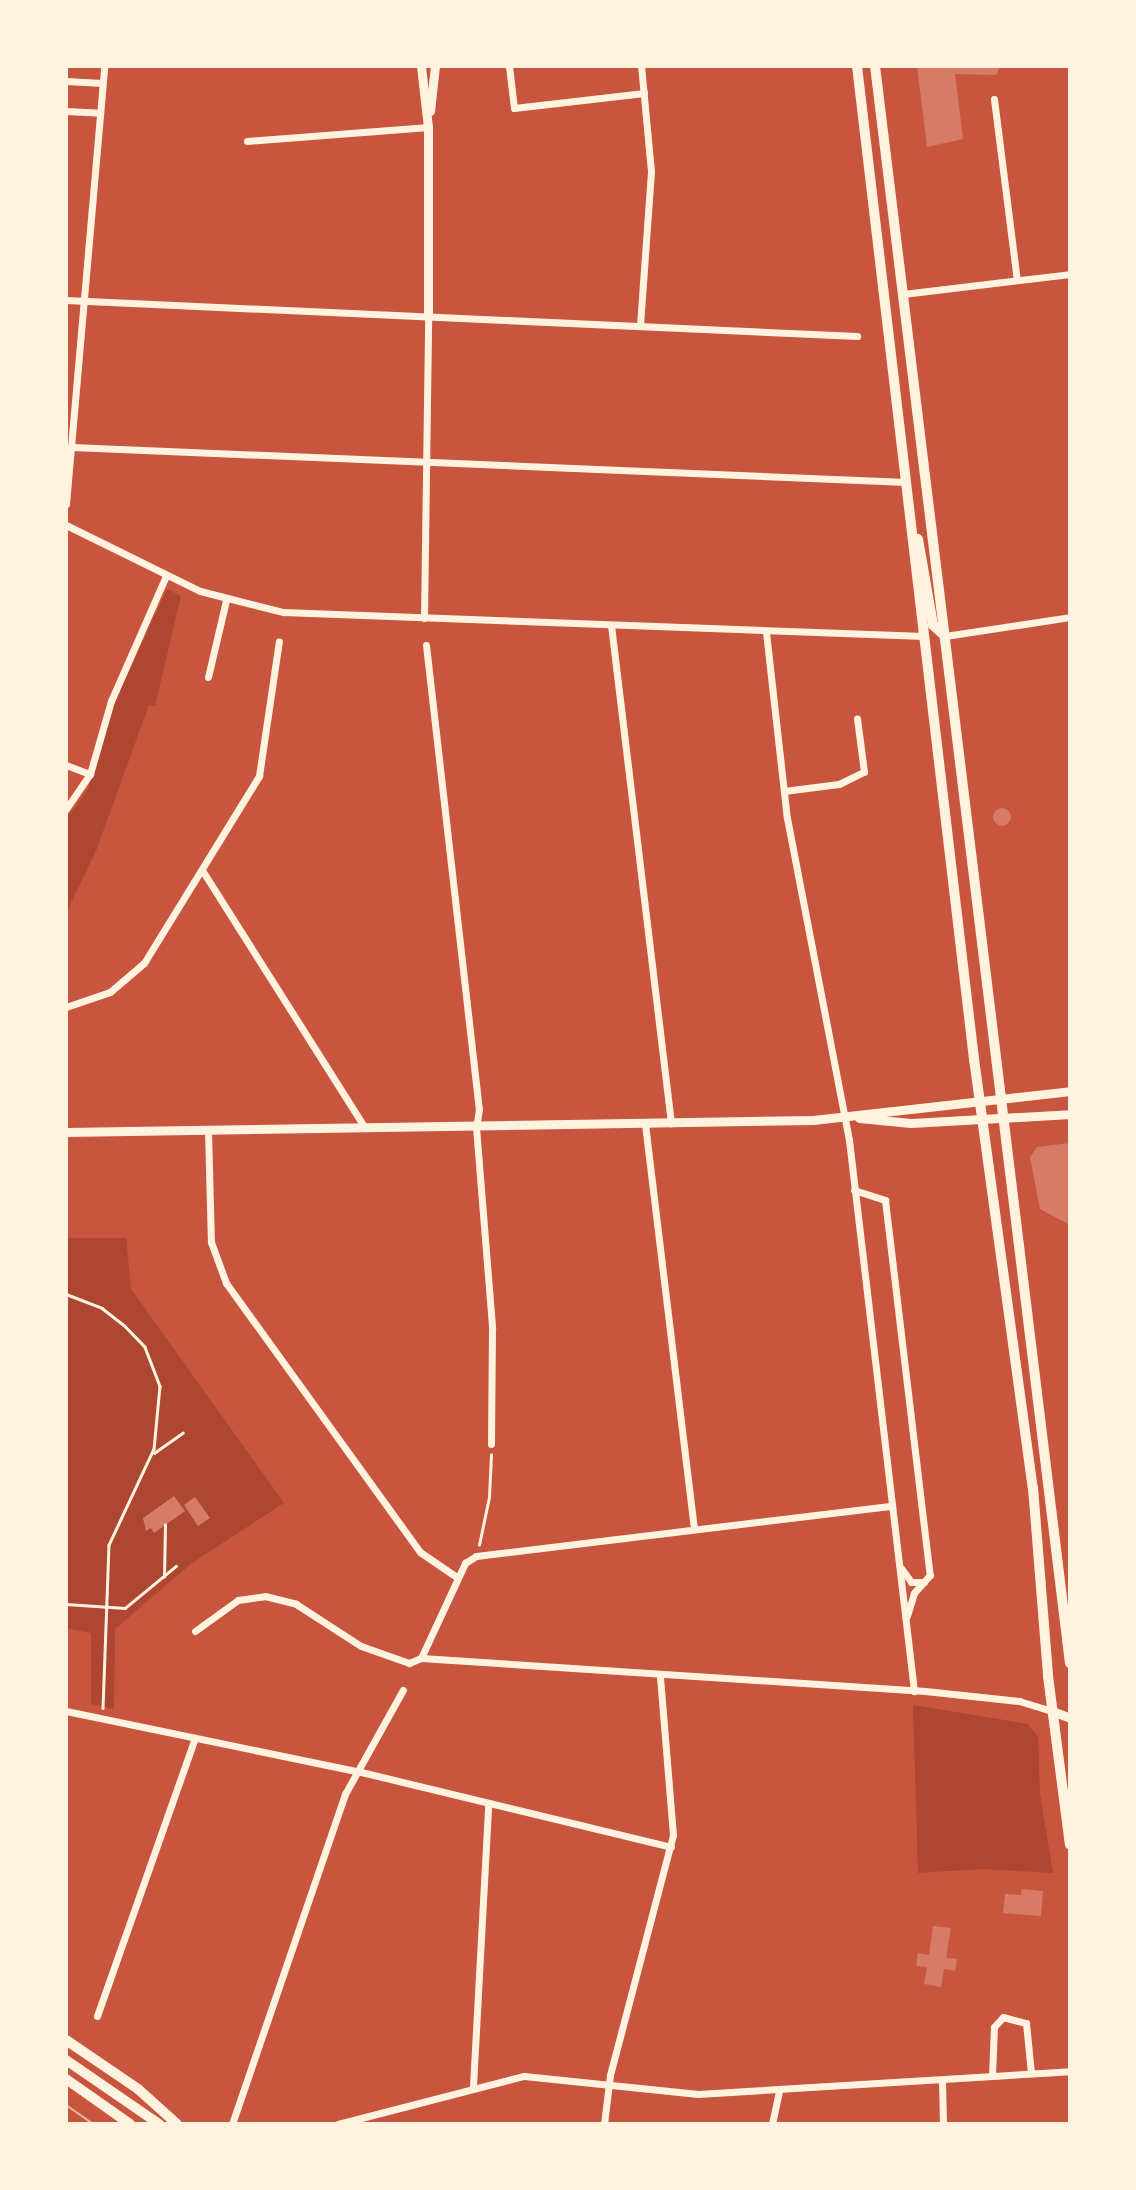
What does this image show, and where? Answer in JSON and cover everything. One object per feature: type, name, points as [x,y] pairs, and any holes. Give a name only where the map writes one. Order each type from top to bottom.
[{"type":"main road","points":[[857,66],[979,1099],[1032,1488],[1052,1711],[1069,1845]]},
{"type":"main road","points":[[875,66],[1065,1589],[1069,1663]]},
{"type":"main road","points":[[909,503],[933,625],[945,636]]},
{"type":"main road","points":[[66,2040],[138,2089],[177,2123]]},
{"type":"main road","points":[[66,2060],[159,2123]]},
{"type":"main road","points":[[66,2079],[130,2123]]},
{"type":"street","points":[[66,504],[104,66]]},
{"type":"street","points":[[421,66],[428,127],[424,618]]},
{"type":"street","points":[[428,127],[435,66]]},
{"type":"street","points":[[509,66],[514,107],[644,93]]},
{"type":"street","points":[[640,325],[651,171],[641,66]]},
{"type":"street","points":[[66,80],[102,83]]},
{"type":"street","points":[[994,99],[1017,280]]},
{"type":"street","points":[[66,111],[100,113]]},
{"type":"street","points":[[247,141],[428,127]]},
{"type":"street","points":[[903,294],[1069,274]]},
{"type":"street","points":[[66,300],[857,336]]},
{"type":"street","points":[[72,447],[906,482]]},
{"type":"street","points":[[66,525],[166,576],[226,600],[283,612],[924,636]]},
{"type":"street","points":[[66,809],[90,774],[111,701],[166,576]]},
{"type":"street","points":[[208,677],[226,600]]},
{"type":"street","points":[[945,636],[1069,617]]},
{"type":"street","points":[[611,625],[671,1123]]},
{"type":"street","points":[[766,632],[784,791],[844,1118],[914,1690]]},
{"type":"street","points":[[66,1007],[110,992],[144,963],[259,776],[279,641]]},
{"type":"street","points":[[426,645],[479,1109],[476,1127],[492,1328],[491,1444]]},
{"type":"street","points":[[784,791],[839,784],[864,772],[858,718]]},
{"type":"street","points":[[66,765],[90,774]]},
{"type":"street","points":[[202,870],[365,1128]]},
{"type":"street","points":[[858,1118],[979,1099],[1069,1091]]},
{"type":"street","points":[[66,1132],[645,1124],[844,1118],[891,1123],[982,1121],[1069,1114]]},
{"type":"street","points":[[645,1124],[694,1529]]},
{"type":"street","points":[[208,1130],[212,1242],[226,1283],[420,1552],[458,1578]]},
{"type":"street","points":[[853,1190],[885,1200],[930,1575],[912,1597],[907,1620]]},
{"type":"street","points":[[421,1658],[466,1563],[476,1556],[892,1506]]},
{"type":"street","points":[[899,1564],[908,1580],[924,1582]]},
{"type":"street","points":[[195,1631],[225,1606],[265,1596],[296,1604],[361,1646],[409,1663],[421,1658],[660,1677],[914,1690],[1018,1701],[1069,1718]]},
{"type":"street","points":[[604,2123],[608,2083],[671,1847],[660,1677]]},
{"type":"street","points":[[232,2123],[357,1772],[403,1690]]},
{"type":"street","points":[[66,1711],[357,1772],[488,1807],[671,1847]]},
{"type":"street","points":[[97,2016],[195,1738]]},
{"type":"street","points":[[473,2086],[488,1807]]},
{"type":"street","points":[[992,2076],[994,2027],[1003,2017],[1026,2023],[1031,2073]]},
{"type":"street","points":[[338,2123],[473,2086],[524,2076],[698,2094],[1069,2071]]},
{"type":"street","points":[[942,2080],[943,2123]]},
{"type":"street","points":[[772,2123],[779,2090]]},
{"type":"path","points":[[66,1294],[117,1318],[149,1355],[160,1397],[153,1454],[113,1532],[104,1610],[102,1718]]},
{"type":"path","points":[[153,1454],[183,1433]]},
{"type":"path","points":[[476,1556],[489,1497],[491,1444]]},
{"type":"path","points":[[164,1577],[165,1525]]},
{"type":"path","points":[[66,1604],[104,1610],[125,1608],[176,1566]]},
{"type":"shaded area","points":[[167,589],[181,596],[155,706],[149,705],[96,851],[67,911],[67,818],[88,789],[114,704]]},
{"type":"shaded area","points":[[67,1238],[126,1238],[131,1289],[284,1503],[192,1563],[115,1629],[114,1709],[91,1704],[91,1633],[67,1628]]},
{"type":"shaded area","points":[[913,1705],[1028,1724],[1038,1737],[1040,1794],[1053,1873],[982,1869],[918,1873]]},
{"type":"building","points":[[917,66],[1001,66],[996,75],[955,74],[963,139],[927,147]]},
{"type":"building","points":[[1002,808],[1008,811],[1011,817],[1008,823],[1002,826],[996,823],[993,817],[996,811]]},
{"type":"building","points":[[1070,1143],[1070,1225],[1040,1209],[1030,1157],[1037,1147]]},
{"type":"building","points":[[174,1496],[185,1511],[154,1533],[151,1528],[146,1531],[143,1518]]},
{"type":"building","points":[[195,1497],[210,1518],[198,1526],[184,1505]]},
{"type":"building","points":[[1022,1889],[1043,1891],[1041,1916],[1003,1913],[1005,1894],[1021,1895]]},
{"type":"building","points":[[933,1926],[951,1928],[946,1958],[957,1959],[955,1971],[944,1969],[941,1987],[924,1984],[927,1967],[916,1966],[918,1953],[929,1955]]},
{"type":"tram line","points":[[66,2105],[93,2124]]}]
